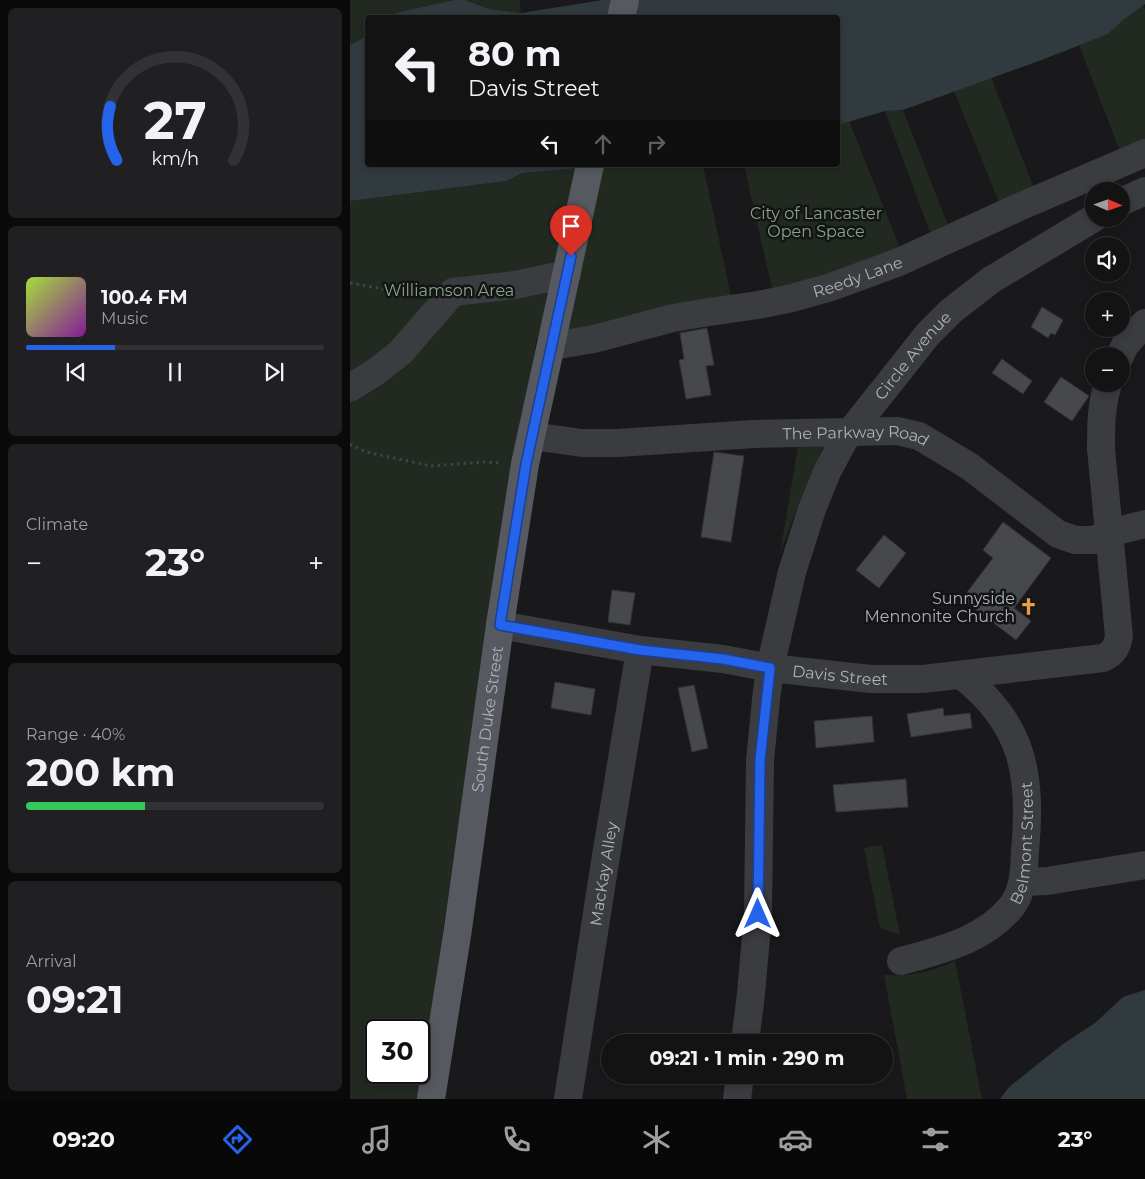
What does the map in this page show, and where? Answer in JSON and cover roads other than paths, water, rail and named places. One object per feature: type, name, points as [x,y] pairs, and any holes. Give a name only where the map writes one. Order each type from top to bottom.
[{"type":"main road","points":[[622,15],[625,0]]},
{"type":"main road","name":"South Duke Street","points":[[432,1099],[458,929],[500,625],[526,464],[590,167]]},
{"type":"street","name":"Reedy Lane","points":[[552,346],[594,339],[673,318],[758,305],[831,288],[898,262],[1145,153]]},
{"type":"street","points":[[1130,198],[1145,191]]},
{"type":"street","name":"Circle Avenue","points":[[746,1034],[758,914],[760,760],[770,668],[792,572],[812,509],[844,440],[928,334],[951,311],[991,280],[1085,223]]},
{"type":"street","points":[[350,388],[400,353],[453,292],[515,285],[567,274]]},
{"type":"street","points":[[1124,347],[1145,323]]},
{"type":"street","points":[[1105,392],[1100,419],[1109,533]]},
{"type":"street","name":"The Parkway Road","points":[[532,436],[582,443],[618,443],[754,434],[897,431],[919,436],[969,466],[1058,534],[1075,540],[1094,540],[1109,533],[1145,524]]},
{"type":"street","name":"Davis Street","points":[[500,625],[640,650],[723,659],[770,668],[871,679],[923,679],[1102,658],[1111,654],[1117,646],[1119,636],[1109,533]]},
{"type":"street","name":"MacKay Alley","points":[[568,1099],[640,650]]},
{"type":"street","name":"Belmont Street","points":[[901,961],[940,951],[980,933],[1012,906],[1023,882],[1027,832],[1027,784],[1023,762],[1016,741],[1003,718],[980,690],[961,675]]},
{"type":"street","points":[[1023,882],[1047,881],[1145,865]]},
{"type":"street","points":[[737,1099],[739,1084]]},
{"type":"place","name":"Sunnyside Mennonite Church","points":[[1029,607]]},
{"type":"park label","name":"City of Lancaster Open Space","points":[[816,222]]},
{"type":"park label","name":"Williamson Area","points":[[449,290]]}]
